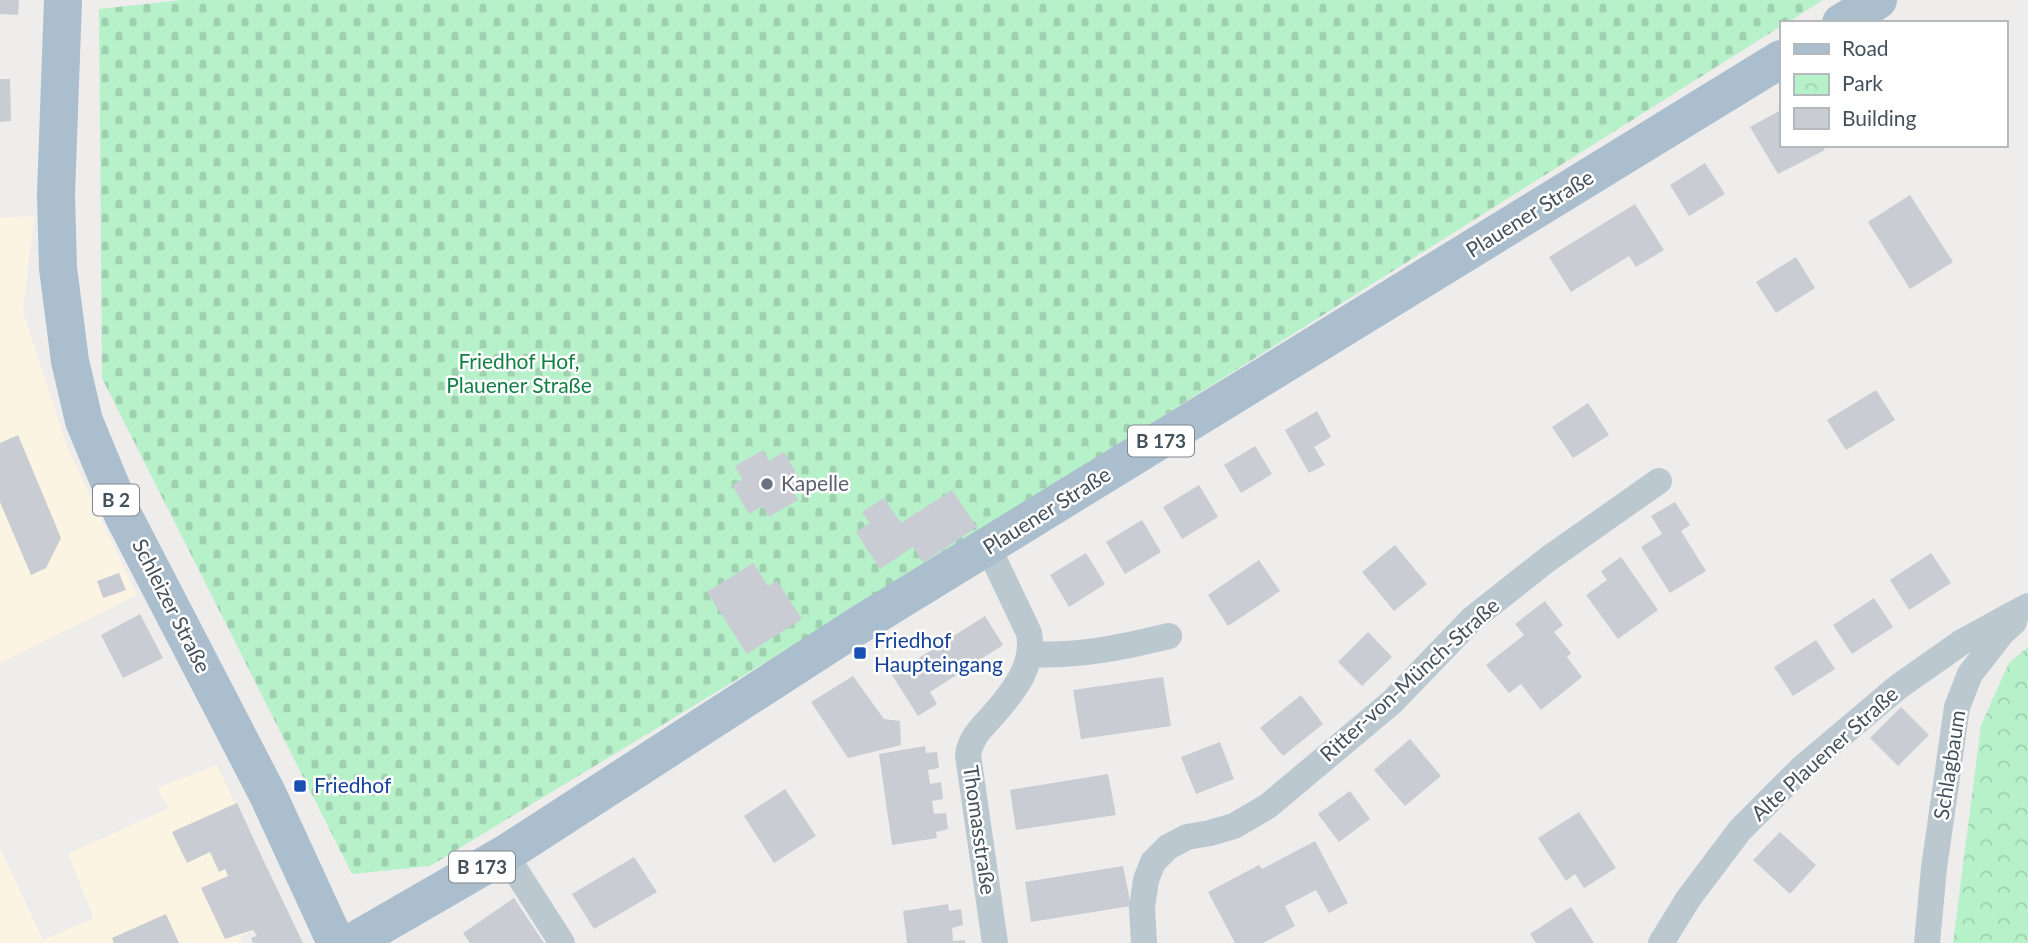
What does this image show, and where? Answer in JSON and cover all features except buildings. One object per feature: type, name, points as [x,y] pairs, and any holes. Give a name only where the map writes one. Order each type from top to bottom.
[{"type":"main road","name":"Schleizer Straße","points":[[63,0],[56,194],[58,268],[70,361],[84,421],[123,515],[268,794],[336,943]]},
{"type":"main road","points":[[1844,21],[1878,0]]},
{"type":"main road","name":"Plauener Straße","points":[[351,943],[505,854],[859,625],[1780,60]]},
{"type":"main road","points":[[405,943],[419,904]]},
{"type":"street","name":"Ritter-von-Münch-Straße","points":[[1144,943],[1142,908],[1146,880],[1153,862],[1168,847],[1187,837],[1234,826],[1269,806],[1392,702],[1472,619],[1548,559],[1659,481]]},
{"type":"street","points":[[988,547],[1029,633],[1031,654],[1056,656],[1087,653],[1169,636]]},
{"type":"street","name":"Alte Plauener Straße","points":[[1661,943],[1688,899],[1740,830],[1802,768],[1898,687],[1962,642],[2028,608]]},
{"type":"street","name":"Schlagbaum","points":[[1927,943],[1934,869],[1957,707],[1970,674],[2002,633],[2028,608]]},
{"type":"street","name":"Thomasstraße","points":[[995,943],[968,755],[970,742],[976,732],[1012,692],[1028,665],[1031,654]]},
{"type":"street","points":[[505,854],[562,943]]},
{"type":"shaded area","points":[[34,216],[23,311],[67,447],[137,595],[0,663],[0,218]]},
{"type":"shaded area","points":[[217,765],[287,913],[240,937],[242,943],[0,943],[0,848],[43,940],[94,918],[68,854],[169,808],[157,788]]},
{"type":"green space","name":"Friedhof Hof, Plauener Straße","points":[[182,0],[1823,0],[1790,21],[1780,21],[1780,27],[965,541],[430,866],[352,874],[102,378],[99,9]]},
{"type":"green space","points":[[2028,647],[2028,943],[1953,943],[1981,725],[2009,663]]},
{"type":"place","name":"Kapelle","points":[[767,484]]},
{"type":"place","name":"Friedhof Haupteingang","points":[[860,653]]},
{"type":"place","name":"Friedhof","points":[[300,786]]}]
